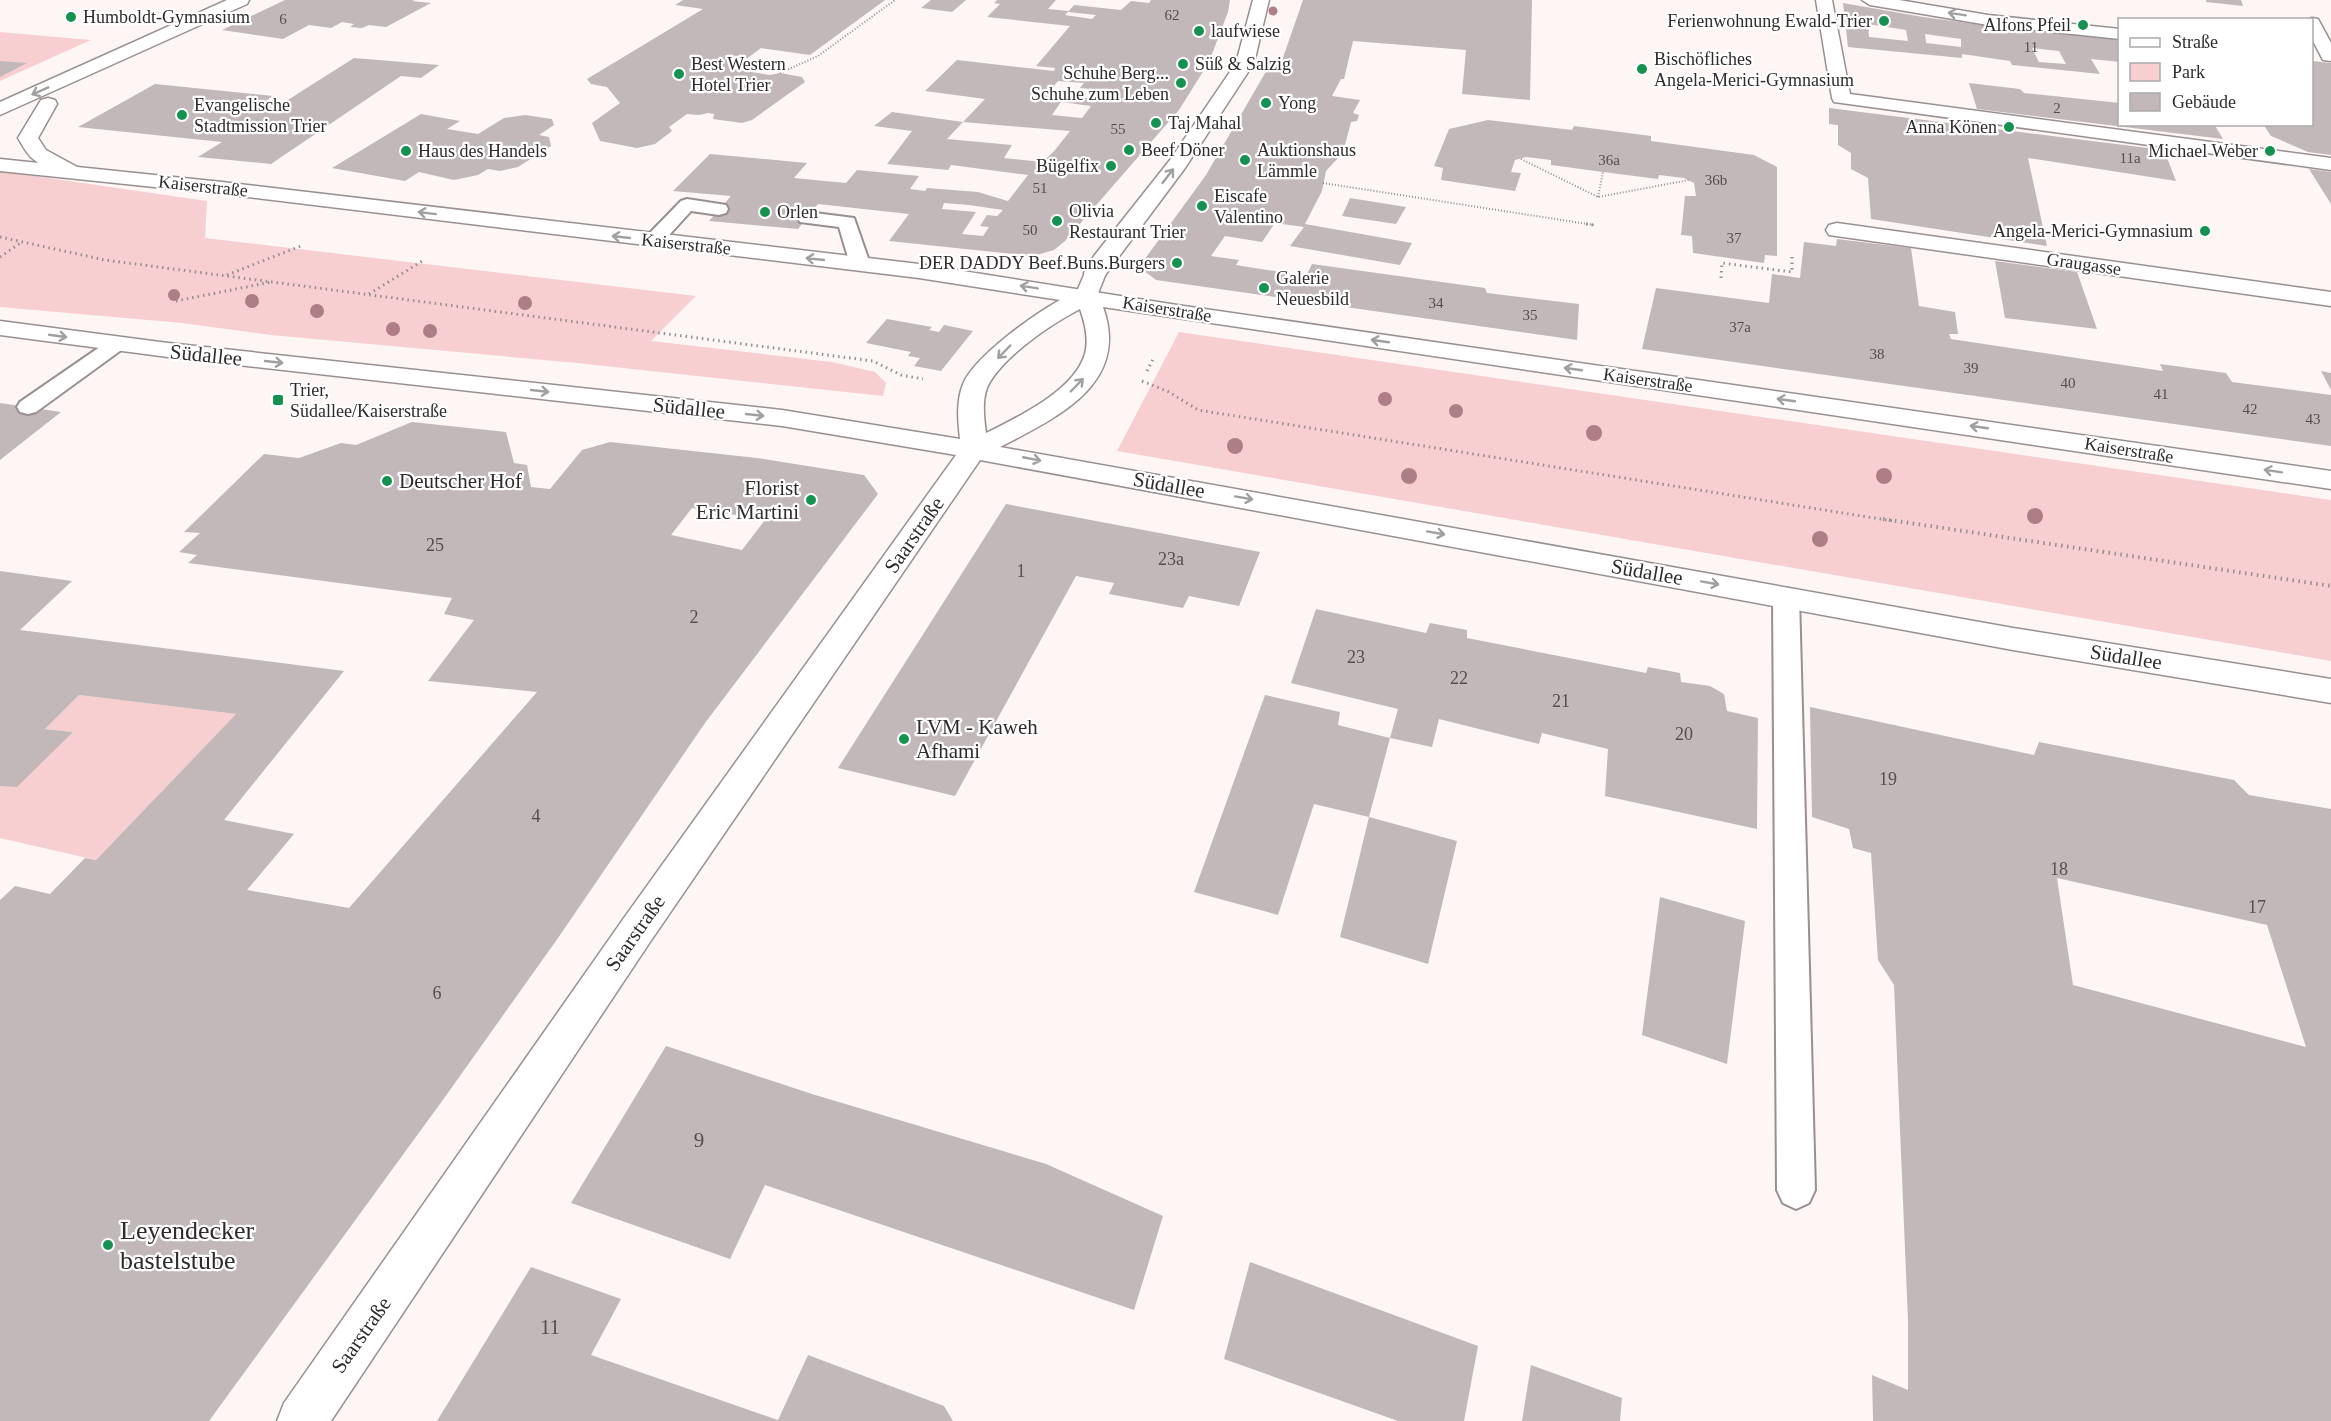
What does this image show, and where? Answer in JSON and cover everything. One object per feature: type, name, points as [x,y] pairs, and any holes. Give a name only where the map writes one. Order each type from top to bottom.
[{"type":"main road","points":[[0,109],[241,0]]},
{"type":"main road","points":[[1091,284],[1099,336],[1097,357],[1083,379],[1046,411],[974,449],[970,418],[976,383],[1029,329],[1091,284],[1102,261],[1178,164],[1245,63],[1261,0]]},
{"type":"main road","points":[[1824,0],[1841,98],[2331,164]]},
{"type":"main road","points":[[1870,0],[1988,20],[2118,34]]},
{"type":"main road","points":[[0,127],[48,104],[190,25]]},
{"type":"main road","points":[[2313,27],[2324,56]]},
{"type":"main road","points":[[48,104],[28,138],[39,154],[72,172]]},
{"type":"main road","points":[[2243,134],[2253,152]]},
{"type":"main road","name":"Kaiserstraße","points":[[0,165],[222,188],[860,264],[1091,284],[1177,312],[2331,480]]},
{"type":"main road","name":"Graugasse","points":[[1837,230],[2331,299]]},
{"type":"main road","name":"Südallee","points":[[0,328],[117,344],[782,418],[974,449],[2013,639],[2331,691]]},
{"type":"main road","name":"Saarstraße","points":[[302,1421],[637,930],[974,449]]},
{"type":"lane","points":[[653,240],[687,205],[719,209]]},
{"type":"lane","points":[[807,218],[847,222],[860,264]]},
{"type":"lane","points":[[28,407],[117,344]]},
{"type":"lane","points":[[1786,597],[1796,1190]]},
{"type":"path","points":[[780,73],[818,56],[895,0]]},
{"type":"path","points":[[1521,159],[1598,197],[1689,180]]},
{"type":"path","points":[[1598,197],[1603,172]]},
{"type":"path","points":[[1323,183],[1594,225]]},
{"type":"path","points":[[1720,279],[1722,262],[1792,272],[1793,223],[1837,230]]},
{"type":"path","points":[[0,237],[105,260],[873,361],[901,375],[929,381]]},
{"type":"path","points":[[0,257],[22,242]]},
{"type":"path","points":[[226,275],[308,243]]},
{"type":"path","points":[[369,294],[427,258]]},
{"type":"path","points":[[169,302],[275,282]]},
{"type":"path","points":[[1142,381],[1198,410],[1919,525],[2331,586]]},
{"type":"green space","points":[[0,32],[91,40],[0,81]]},
{"type":"green space","points":[[0,171],[207,201],[205,238],[696,296],[651,341],[832,362],[875,372],[886,383],[883,396],[577,363],[271,335],[182,323],[0,307]]},
{"type":"green space","points":[[1179,332],[2331,500],[2331,661],[1117,451]]},
{"type":"green space","points":[[79,695],[236,714],[96,860],[0,838],[0,786],[72,732],[45,729]]},
{"type":"building","points":[[285,0],[415,0],[412,1],[431,3],[386,27],[369,25],[362,28],[350,27],[354,24],[342,22],[331,28],[309,25],[283,39],[222,30]]},
{"type":"building","name":"Best Western Hotel Trier","points":[[683,0],[885,0],[810,55],[761,48],[733,69],[770,75],[780,73],[802,77],[805,82],[752,120],[742,123],[713,119],[714,114],[708,113],[687,114],[669,127],[672,131],[655,144],[637,148],[600,141],[592,123],[620,103],[607,87],[591,84],[587,79],[703,9],[675,5]]},
{"type":"building","points":[[931,0],[966,0],[952,12],[921,8]]},
{"type":"building","points":[[997,0],[1056,0],[1048,9],[1069,11],[1074,5],[1121,10],[1131,1],[1149,3],[1151,0],[1230,0],[1228,12],[1209,62],[1179,110],[1065,241],[1054,250],[1033,256],[889,241],[909,214],[818,204],[798,229],[709,221],[731,196],[673,191],[710,154],[807,163],[794,178],[846,183],[857,170],[919,176],[910,189],[978,192],[1008,201],[1028,175],[951,165],[948,170],[887,164],[912,131],[874,126],[892,112],[963,122],[985,99],[925,91],[957,60],[1054,71],[1055,68],[1036,66],[1070,26],[987,17],[1000,4],[994,3]],"holes":[[[1058,81],[1084,83],[1080,88],[1100,90],[1094,99],[1048,93]],[[1061,102],[1091,106],[1082,118],[1052,115]],[[963,122],[1070,131],[1043,162],[1004,158],[1012,145],[947,139]],[[944,203],[1003,210],[997,216],[987,215],[980,226],[989,227],[983,236],[962,234],[976,212],[942,209]]]},
{"type":"building","points":[[1303,0],[1532,0],[1530,100],[1462,94],[1466,50],[1353,41],[1344,79],[1341,79],[1332,96],[1360,100],[1353,113],[1359,115],[1357,121],[1351,122],[1345,145],[1349,146],[1326,171],[1322,191],[1305,224],[1412,243],[1400,265],[1290,246],[1304,227],[1275,223],[1262,242],[1225,236],[1211,256],[1239,260],[1236,265],[1306,276],[1312,264],[1485,288],[1487,293],[1579,304],[1577,340],[1156,280],[1139,267],[1206,175],[1268,68],[1279,69]]},
{"type":"building","points":[[2206,0],[2241,0],[2243,6],[2206,2]]},
{"type":"building","points":[[1843,3],[1997,27],[2118,37],[2118,62],[2091,59],[2100,74],[2012,65],[2010,61],[1962,54],[1962,58],[1848,47]],"holes":[[[1868,24],[1906,30],[1908,41],[1869,37]],[[1925,34],[1961,39],[1961,47],[1926,43]],[[2032,48],[2059,51],[2066,64],[2039,62]]]},
{"type":"building","points":[[354,58],[439,65],[421,78],[401,76],[271,164],[198,157],[222,142],[78,127],[155,84],[273,96],[264,102],[283,103]]},
{"type":"building","points":[[0,61],[27,63],[0,77]]},
{"type":"building","points":[[2313,61],[2331,63],[2331,155],[2308,152],[2271,136],[2264,126],[2313,126]]},
{"type":"building","points":[[1969,83],[2020,89],[2024,93],[2118,103],[2118,126],[2215,126],[2223,139],[1977,109]]},
{"type":"building","points":[[1829,108],[2164,150],[2176,181],[2028,158],[2047,246],[1871,219],[1868,178],[1851,169],[1851,153],[1838,145],[1838,125],[1829,124]]},
{"type":"building","points":[[421,114],[460,121],[447,129],[478,134],[504,118],[525,115],[552,119],[554,125],[539,135],[549,137],[551,146],[518,167],[500,171],[488,169],[478,175],[454,180],[419,172],[405,181],[332,168]]},
{"type":"building","points":[[1488,120],[1572,130],[1574,126],[1651,136],[1651,141],[1754,155],[1777,167],[1777,256],[1765,255],[1764,263],[1693,253],[1692,236],[1681,235],[1685,196],[1696,196],[1694,183],[1684,178],[1659,175],[1658,179],[1603,172],[1551,165],[1551,160],[1526,157],[1515,160],[1511,172],[1521,173],[1515,191],[1441,180],[1443,168],[1434,166],[1449,129]]},
{"type":"building","points":[[2309,169],[2331,172],[2331,204]]},
{"type":"building","points":[[1350,198],[1406,207],[1396,224],[1342,216]]},
{"type":"building","points":[[1837,239],[1911,248],[1919,306],[1955,312],[1958,334],[1949,334],[1951,339],[2163,371],[2160,364],[2226,373],[2232,382],[2331,395],[2331,446],[1642,349],[1656,288],[1769,303],[1772,274],[1800,278],[1804,242],[1836,246]]},
{"type":"building","points":[[1995,261],[2077,272],[2097,329],[2005,318]]},
{"type":"building","points":[[887,319],[932,327],[929,330],[939,332],[944,325],[973,331],[941,371],[914,366],[920,358],[908,356],[911,352],[866,343]]},
{"type":"building","points":[[2321,371],[2331,373],[2331,390]]},
{"type":"building","points":[[0,403],[61,412],[0,460]]},
{"type":"building","points":[[412,422],[506,432],[514,463],[527,465],[531,487],[550,489],[582,450],[610,442],[757,458],[864,475],[878,494],[705,723],[558,938],[209,1421],[0,1421],[0,900],[15,886],[50,894],[85,858],[96,860],[236,714],[79,695],[45,729],[73,732],[17,787],[0,786],[0,571],[72,581],[20,630],[344,671],[224,820],[294,834],[247,890],[349,908],[537,692],[428,681],[474,620],[444,614],[452,598],[188,563],[197,555],[179,552],[200,533],[184,532],[264,454],[299,458],[341,443],[356,445]],"holes":[[[692,508],[765,520],[742,550],[671,535]]]},
{"type":"building","points":[[1006,504],[1260,552],[1239,606],[1189,596],[1183,608],[1109,594],[1114,583],[1076,576],[955,796],[838,768]]},
{"type":"building","points":[[1316,609],[1426,633],[1430,623],[1467,630],[1467,638],[1646,673],[1648,667],[1680,673],[1681,682],[1710,686],[1724,694],[1727,711],[1758,718],[1757,829],[1605,796],[1608,749],[1542,733],[1539,744],[1439,719],[1432,747],[1390,738],[1398,709],[1291,683]]},
{"type":"building","points":[[1265,695],[1340,712],[1338,725],[1390,738],[1369,817],[1314,804],[1278,915],[1194,892]]},
{"type":"building","points":[[1810,707],[2034,755],[2039,742],[2234,780],[2249,795],[2331,809],[2331,1421],[1873,1421],[1872,1375],[1908,1390],[1908,1321],[1894,985],[1878,960],[1871,853],[1853,848],[1849,829],[1812,817]],"holes":[[[2057,878],[2267,925],[2306,1047],[2073,985]]]},
{"type":"building","points":[[1369,817],[1457,841],[1428,964],[1340,937]]},
{"type":"building","points":[[1660,897],[1745,921],[1727,1064],[1642,1035]]},
{"type":"building","points":[[666,1046],[812,1094],[1046,1164],[1163,1216],[1134,1310],[765,1185],[730,1259],[571,1203]]},
{"type":"building","points":[[1250,1262],[1478,1346],[1464,1421],[1398,1421],[1224,1359]]},
{"type":"building","points":[[531,1267],[621,1299],[591,1355],[778,1420],[808,1355],[944,1406],[953,1421],[437,1421]]},
{"type":"building","points":[[1531,1365],[1622,1398],[1620,1421],[1522,1421]]},
{"type":"place","name":"Humboldt-Gymnasium","points":[[71,17]]},
{"type":"place","name":"Ferienwohnung Ewald-Trier","points":[[1884,21]]},
{"type":"place","name":"Alfons Pfeil","points":[[2083,25]]},
{"type":"place","name":"laufwiese","points":[[1199,31]]},
{"type":"place","name":"Süß & Salzig","points":[[1183,64]]},
{"type":"place","name":"Bischöfliches Angela-Merici-Gymnasium","points":[[1642,69]]},
{"type":"place","name":"Best Western Hotel Trier","points":[[679,74]]},
{"type":"place","name":"Schuhe Berg... Schuhe zum Leben","points":[[1181,83]]},
{"type":"place","name":"Yong","points":[[1266,103]]},
{"type":"place","name":"Evangelische Stadtmission Trier","points":[[182,115]]},
{"type":"place","name":"Taj Mahal","points":[[1156,123]]},
{"type":"place","name":"Anna Könen","points":[[2009,127]]},
{"type":"place","name":"Beef Döner","points":[[1129,150]]},
{"type":"place","name":"Haus des Handels","points":[[406,151]]},
{"type":"place","name":"Michael Weber","points":[[2270,151]]},
{"type":"place","name":"Auktionshaus Lämmle","points":[[1245,160]]},
{"type":"place","name":"Bügelfix","points":[[1111,166]]},
{"type":"place","name":"Eiscafe Valentino","points":[[1202,206]]},
{"type":"place","name":"Orlen","points":[[765,212]]},
{"type":"place","name":"Olivia Restaurant Trier","points":[[1057,221]]},
{"type":"place","name":"Angela-Merici-Gymnasium","points":[[2205,231]]},
{"type":"place","name":"DER DADDY Beef.Buns.Burgers","points":[[1177,263]]},
{"type":"place","name":"Galerie Neuesbild","points":[[1264,288]]},
{"type":"place","name":"Trier, Südallee/Kaiserstraße","points":[[278,400]]},
{"type":"place","name":"Deutscher Hof","points":[[387,481]]},
{"type":"place","name":"Florist Eric Martini","points":[[811,500]]},
{"type":"place","name":"LVM - Kaweh Afhami","points":[[904,739]]},
{"type":"place","name":"Leyendecker bastelstube","points":[[108,1245]]}]
